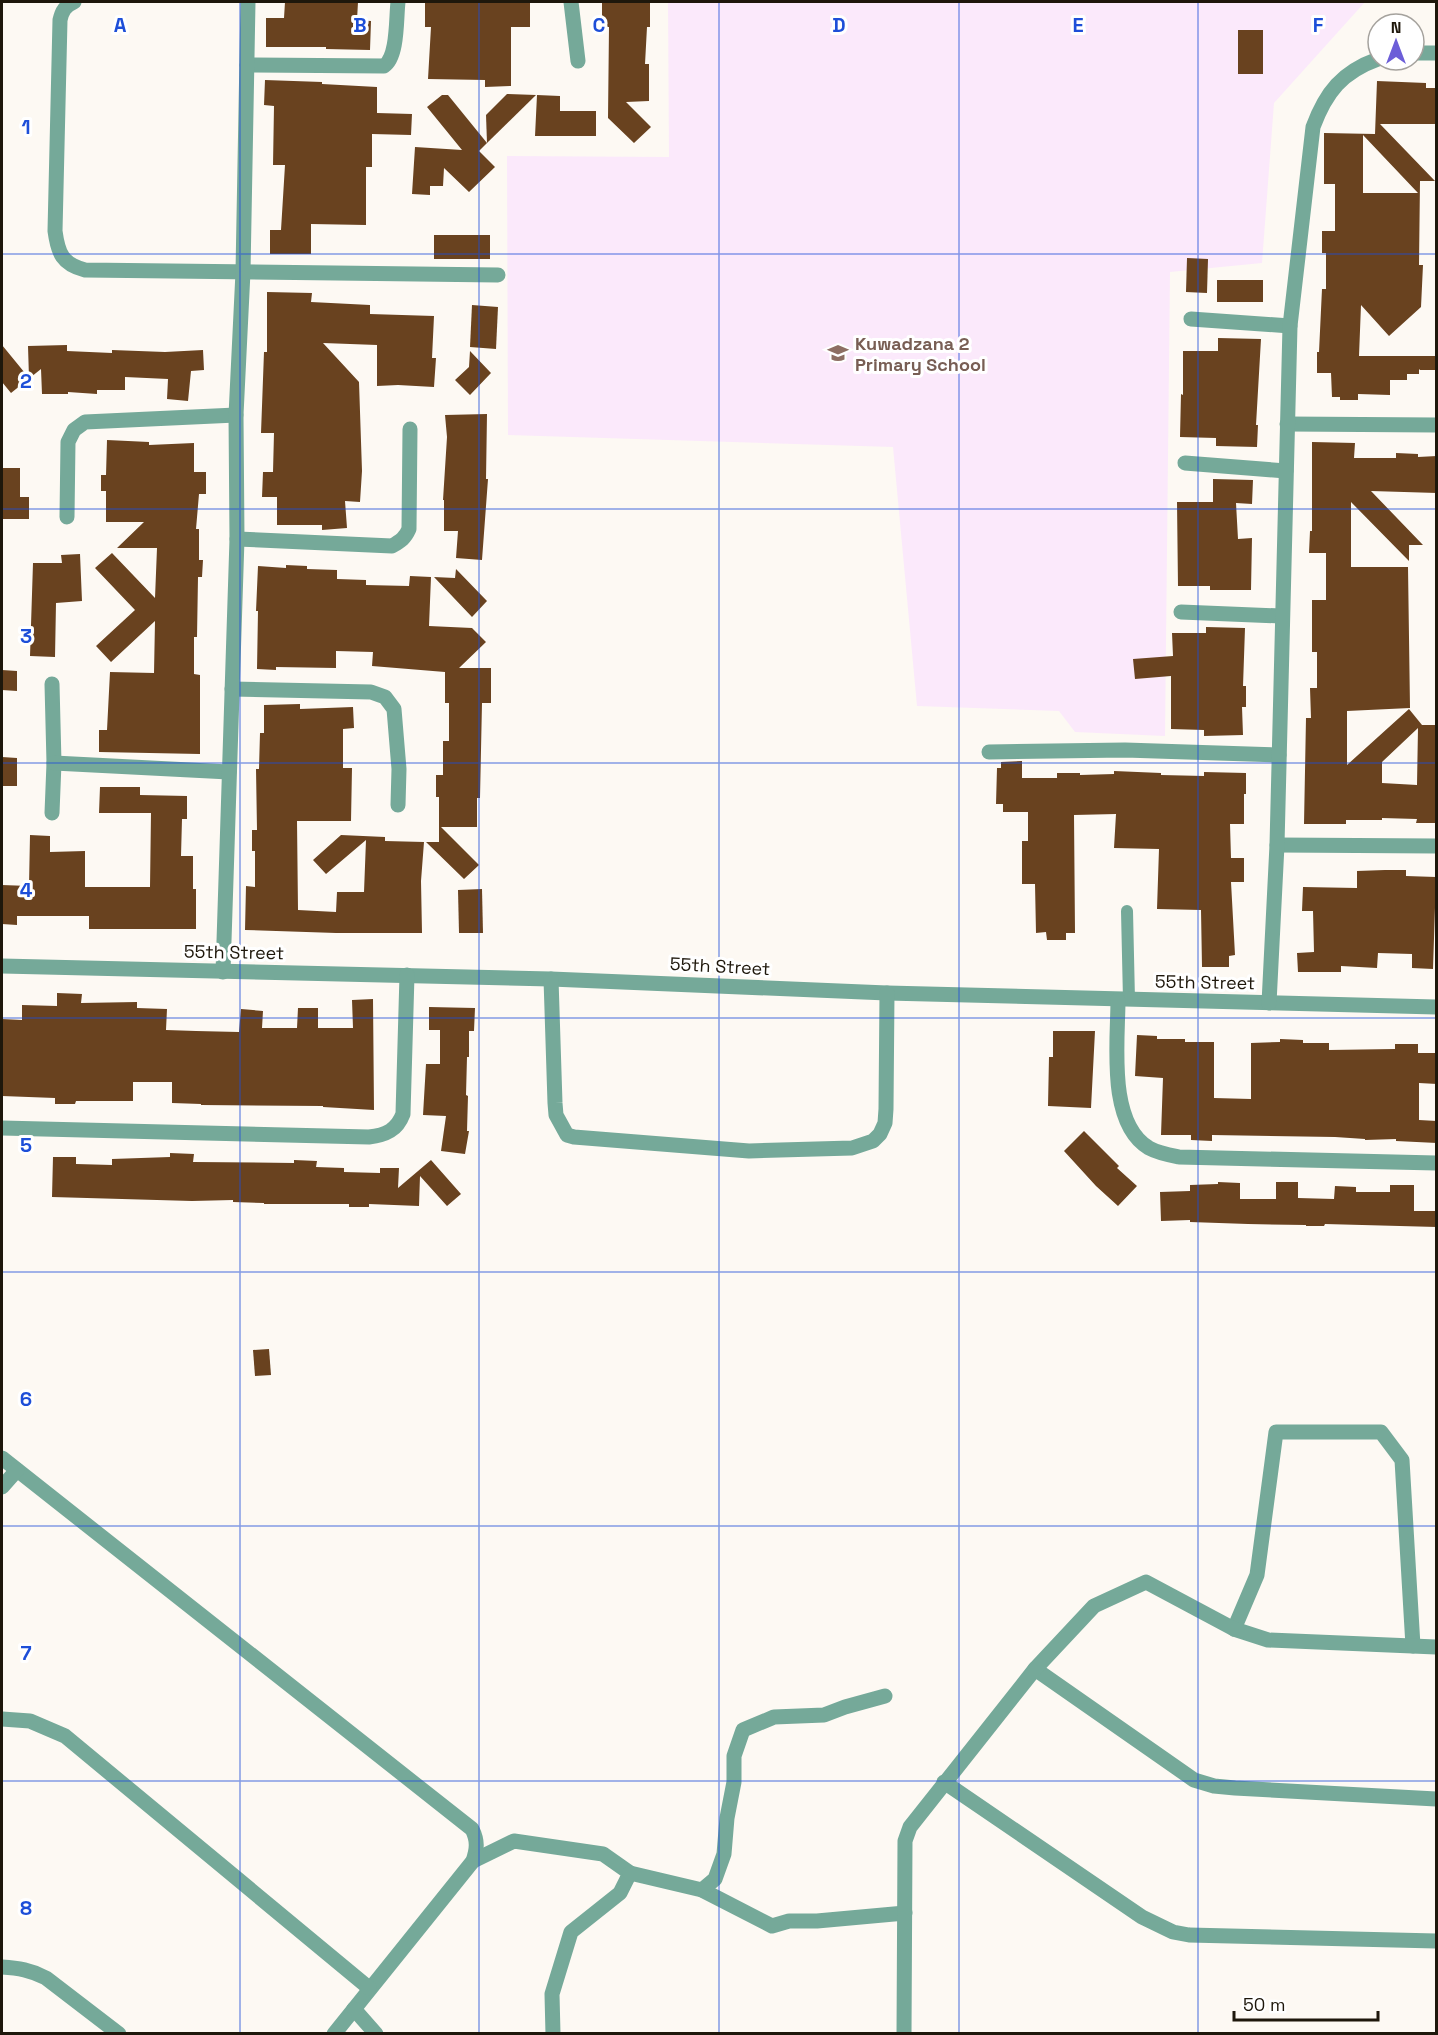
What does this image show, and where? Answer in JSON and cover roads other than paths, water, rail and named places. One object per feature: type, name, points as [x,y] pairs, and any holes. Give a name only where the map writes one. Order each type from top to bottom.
[{"type":"street","points":[[74,2],[68,4],[62,11],[60,20],[55,231],[60,255],[69,263],[85,270],[498,275]]},
{"type":"street","points":[[223,972],[237,539],[236,415],[243,272],[248,2]]},
{"type":"street","points":[[247,65],[384,66],[389,63],[393,54],[398,2]]},
{"type":"street","points":[[571,2],[578,61]]},
{"type":"street","points":[[1269,1003],[1277,845],[1290,326],[1313,127],[1321,105],[1329,93],[1356,69],[1366,64]]},
{"type":"street","points":[[1191,319],[1290,326]]},
{"type":"street","points":[[66,517],[68,441],[74,430],[85,422],[236,415]]},
{"type":"street","points":[[1287,424],[1437,425]]},
{"type":"street","points":[[237,539],[392,546],[400,542],[406,537],[409,529],[410,429]]},
{"type":"street","points":[[1185,463],[1286,471]]},
{"type":"street","points":[[1181,612],[1281,616]]},
{"type":"street","points":[[52,684],[54,763],[52,813]]},
{"type":"street","points":[[232,689],[371,692],[385,697],[394,709],[399,769],[398,806]]},
{"type":"street","points":[[989,752],[1125,750],[1279,755]]},
{"type":"street","points":[[54,763],[229,772]]},
{"type":"street","points":[[1277,845],[1437,846]]},
{"type":"street","name":"55th Street","points":[[2,966],[551,979],[887,993],[1437,1007]]},
{"type":"street","points":[[2,1128],[380,1136],[399,1124],[403,1114],[406,975]]},
{"type":"street","points":[[551,979],[556,1115],[567,1135],[749,1151],[852,1148],[873,1141],[880,1134],[885,1123],[886,1109],[887,993]]},
{"type":"street","points":[[1124,1000],[1119,1095],[1127,1121],[1138,1139],[1147,1147],[1179,1157],[1437,1163]]},
{"type":"street","points":[[1234,1629],[1257,1575],[1276,1432],[1381,1432],[1402,1460],[1413,1646]]},
{"type":"street","points":[[2,1458],[472,1829],[476,1841],[473,1861]]},
{"type":"street","points":[[2,1487],[17,1470]]},
{"type":"street","points":[[903,2034],[905,1841],[910,1827],[1035,1668],[1094,1606],[1146,1582],[1234,1629],[1268,1640],[1437,1647]]},
{"type":"street","points":[[1035,1668],[1194,1780],[1214,1786],[1235,1788],[1437,1799]]},
{"type":"street","points":[[702,1890],[715,1880],[724,1854],[727,1818],[734,1782],[734,1756],[743,1730],[774,1717],[824,1715],[885,1696]]},
{"type":"street","points":[[2,1719],[30,1721],[65,1736],[369,1988]]},
{"type":"street","points":[[944,1782],[1142,1917],[1173,1932],[1189,1935],[1437,1941]]},
{"type":"street","points":[[334,2034],[473,1861],[514,1841],[603,1854],[630,1873],[702,1890],[772,1926],[789,1921],[817,1921],[905,1913]]},
{"type":"street","points":[[553,2034],[552,1994],[571,1932],[620,1893],[630,1873]]},
{"type":"street","points":[[2,1967],[35,1972],[46,1978],[119,2034]]},
{"type":"street","points":[[354,2009],[376,2034]]},
{"type":"lane","points":[[1124,1000],[1127,911]]},
{"type":"place","name":"Kuwadzana 2 Primary School","points":[[838,353]]}]
